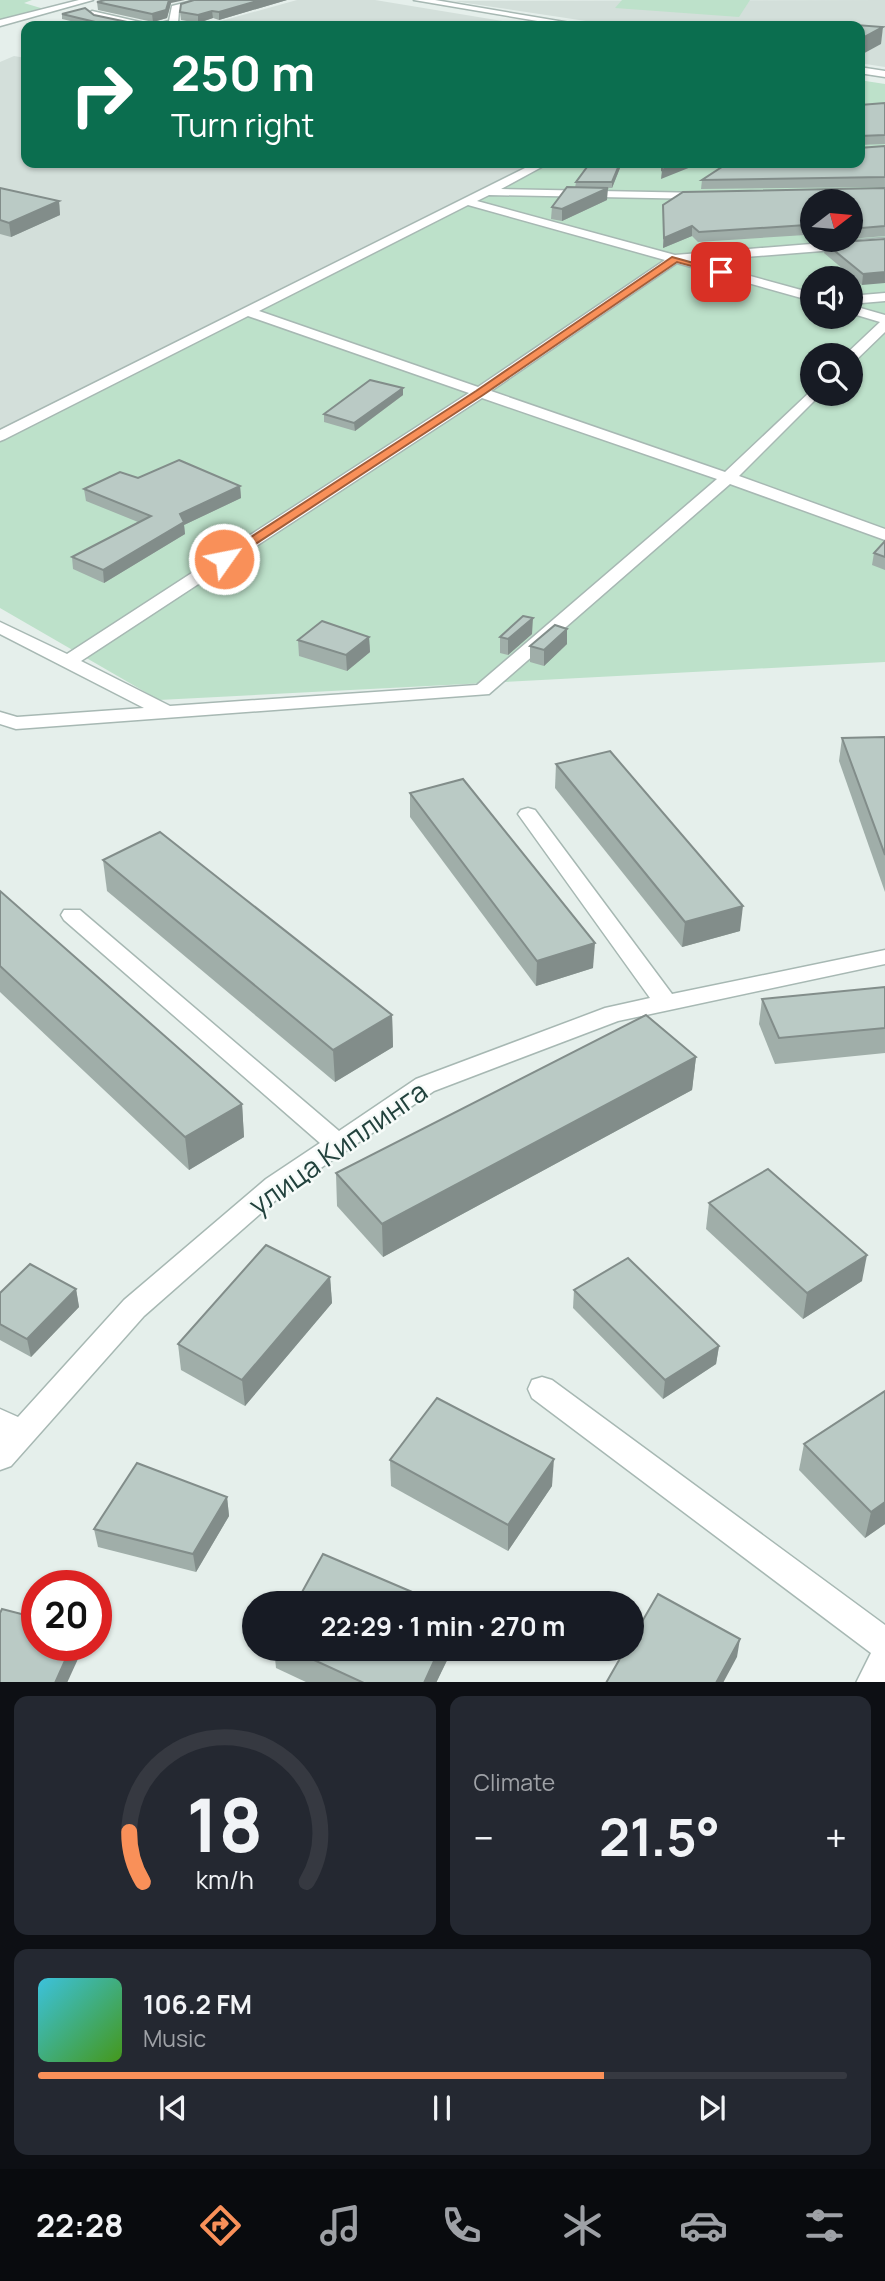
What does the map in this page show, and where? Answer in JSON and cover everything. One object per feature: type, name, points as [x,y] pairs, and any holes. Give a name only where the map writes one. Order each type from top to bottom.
[{"type":"street","points":[[0,23],[89,0]]},
{"type":"street","points":[[173,21],[175,8],[206,0]]},
{"type":"street","points":[[418,0],[551,21]]},
{"type":"street","points":[[92,14],[125,21]]},
{"type":"street","points":[[865,71],[885,74]]},
{"type":"street","points":[[0,436],[533,168]]},
{"type":"street","points":[[489,192],[721,196]]},
{"type":"street","points":[[468,202],[800,294]]},
{"type":"street","points":[[68,662],[480,393],[675,259],[885,242]]},
{"type":"street","points":[[863,299],[885,297]]},
{"type":"street","points":[[248,312],[885,535]]},
{"type":"street","points":[[863,314],[885,322],[863,345]]},
{"type":"street","points":[[0,718],[16,723],[482,690],[728,478],[802,406]]},
{"type":"street","points":[[0,627],[166,712]]},
{"type":"street","points":[[528,814],[666,1003]]},
{"type":"street","points":[[72,915],[338,1144]]},
{"type":"street","name":"улица Киплинга","points":[[0,1457],[10,1428],[134,1308],[275,1186],[425,1085],[612,1014],[885,957]]},
{"type":"street","points":[[542,1389],[885,1644]]},
{"type":"street","points":[[872,1682],[885,1659]]},
{"type":"shaded area","points":[[297,0],[375,0],[502,21],[221,21]]},
{"type":"shaded area","points":[[885,0],[885,67],[865,64],[865,21],[586,21],[453,1]]},
{"type":"shaded area","points":[[14,56],[21,57],[21,168],[527,168],[0,430],[0,62]]},
{"type":"green space","points":[[0,0],[32,0],[24,3],[44,9],[0,20]]},
{"type":"green space","points":[[622,0],[750,0],[739,17],[615,8]]},
{"type":"green space","points":[[865,81],[885,84],[885,662],[159,700],[0,608],[0,442],[527,168],[865,168]]},
{"type":"building","points":[[169,0],[166,10],[152,14],[97,2]]},
{"type":"building","points":[[194,0],[260,0],[219,12],[198,15],[180,12],[181,4]]},
{"type":"building","points":[[85,8],[94,15],[122,21],[91,21],[62,14]]},
{"type":"building","points":[[865,26],[883,27],[865,37]]},
{"type":"building","points":[[885,103],[885,135],[865,136],[865,105]]},
{"type":"building","points":[[885,146],[885,177],[702,180],[720,168],[865,168],[865,148]]},
{"type":"building","points":[[586,168],[618,168],[612,182],[576,182]]},
{"type":"building","points":[[567,187],[608,188],[562,209],[552,207]]},
{"type":"building","points":[[0,188],[59,201],[9,223],[0,220]]},
{"type":"building","points":[[885,188],[885,226],[863,228],[863,189],[834,189]]},
{"type":"building","points":[[800,190],[800,225],[699,232],[692,226],[664,238],[663,205],[683,192]]},
{"type":"building","points":[[885,239],[885,272],[863,274],[863,266],[853,266],[836,252],[863,252],[863,240]]},
{"type":"building","points":[[370,380],[403,388],[354,423],[324,414]]},
{"type":"building","points":[[179,460],[240,486],[180,514],[184,522],[103,570],[72,557],[151,516],[84,489],[120,472],[138,478]]},
{"type":"building","points":[[885,541],[885,557],[874,553]]},
{"type":"building","points":[[523,616],[533,618],[508,639],[500,637]]},
{"type":"building","points":[[322,621],[369,637],[346,655],[298,640]]},
{"type":"building","points":[[555,625],[567,629],[544,650],[530,646]]},
{"type":"building","points":[[885,737],[885,855],[842,738]]},
{"type":"building","points":[[610,751],[743,906],[685,922],[556,764]]},
{"type":"building","points":[[463,779],[595,943],[537,961],[410,793]]},
{"type":"building","points":[[160,832],[392,1015],[333,1050],[103,860]]},
{"type":"building","points":[[0,891],[242,1104],[185,1137],[0,966]]},
{"type":"building","points":[[885,987],[885,1028],[779,1038],[762,999]]},
{"type":"building","points":[[646,1015],[696,1057],[382,1224],[336,1173]]},
{"type":"building","points":[[768,1169],[867,1255],[807,1293],[709,1203]]},
{"type":"building","points":[[266,1245],[330,1277],[242,1380],[178,1344]]},
{"type":"building","points":[[628,1258],[719,1346],[665,1380],[574,1290]]},
{"type":"building","points":[[30,1264],[76,1289],[27,1339],[0,1324],[0,1293]]},
{"type":"building","points":[[885,1391],[885,1502],[871,1512],[804,1444]]},
{"type":"building","points":[[437,1398],[554,1459],[508,1525],[390,1460]]},
{"type":"building","points":[[137,1463],[227,1497],[193,1554],[94,1529]]},
{"type":"building","points":[[323,1554],[410,1591],[303,1591]]},
{"type":"building","points":[[658,1594],[740,1639],[717,1682],[607,1682],[619,1661],[644,1661],[644,1618]]},
{"type":"building","points":[[2,1609],[21,1614],[21,1661],[65,1661],[55,1682],[0,1682]]},
{"type":"building","points":[[316,1661],[434,1661],[424,1682],[362,1682]]},
{"type":"route","points":[[224,559],[480,393],[675,259],[721,272]]}]
